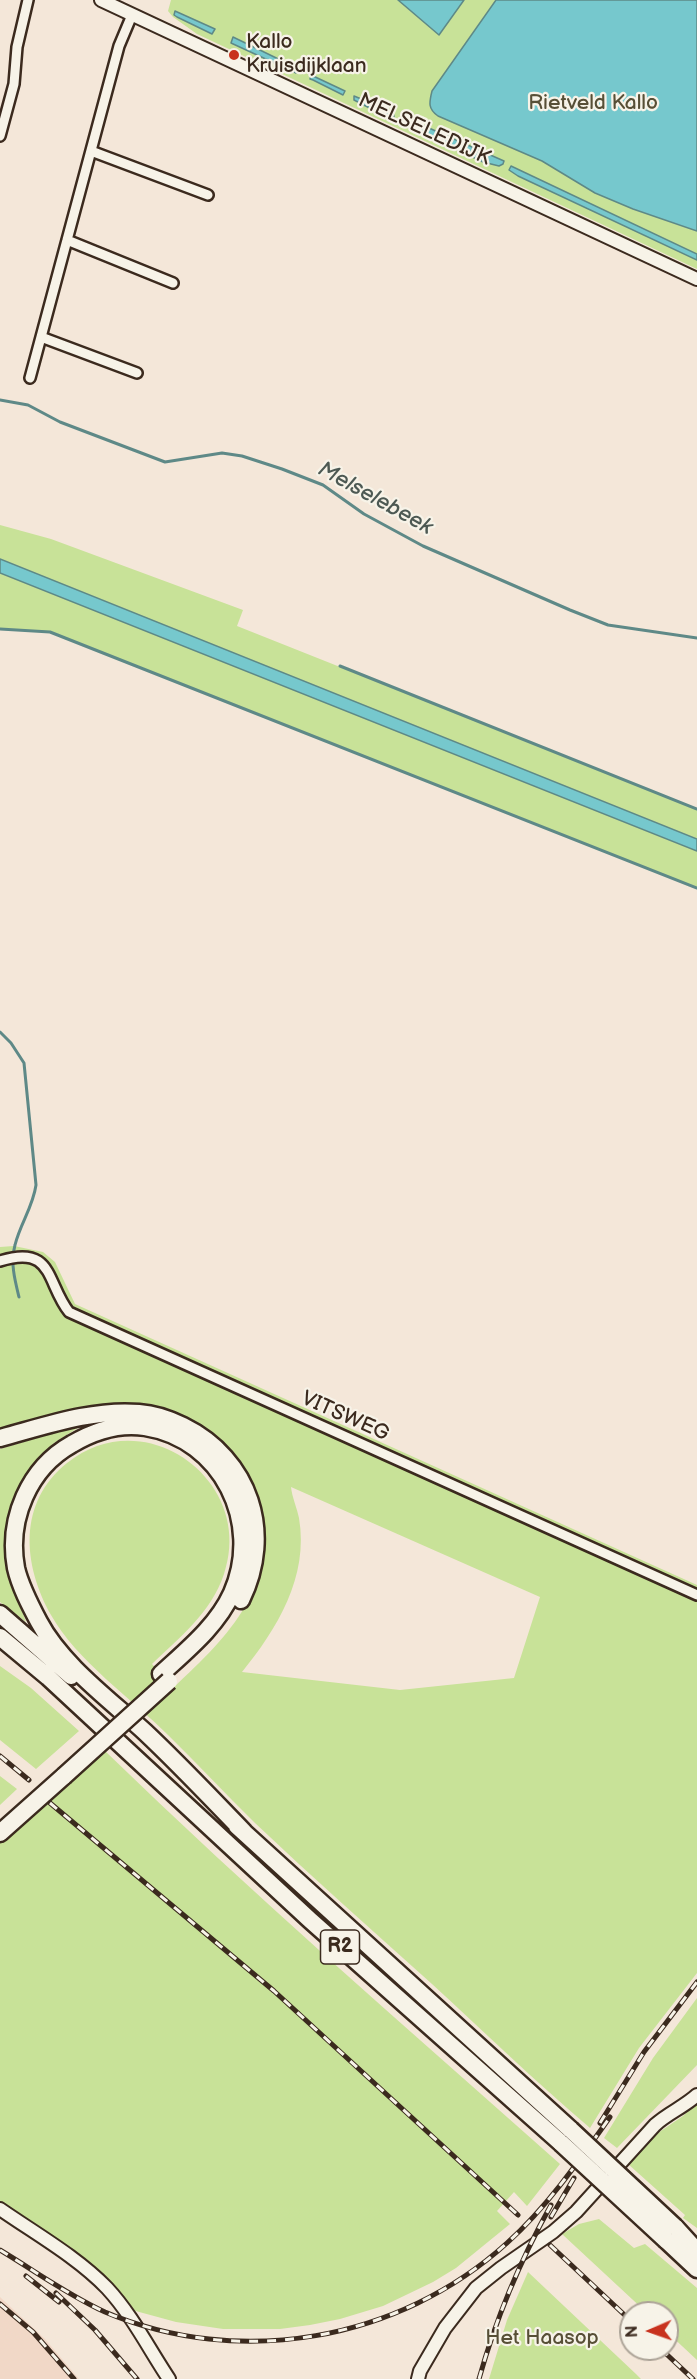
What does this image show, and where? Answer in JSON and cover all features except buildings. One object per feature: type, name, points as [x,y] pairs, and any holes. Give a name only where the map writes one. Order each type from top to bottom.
[{"type":"highway","points":[[0,1438],[113,1412],[142,1413],[171,1420],[202,1436],[224,1454],[233,1467],[242,1481],[255,1526],[256,1548],[251,1577],[235,1610],[220,1632],[165,1678],[60,1773],[0,1833]]},
{"type":"highway","points":[[165,1678],[205,1633],[231,1595],[239,1575],[243,1549],[242,1527],[237,1505],[228,1485],[214,1465],[186,1441],[144,1427],[118,1427],[90,1433],[59,1451],[42,1468],[26,1492],[16,1524],[16,1566],[20,1582],[39,1623],[56,1647],[157,1743],[244,1832]]},
{"type":"highway","name":"R2","points":[[0,1614],[108,1708],[244,1832],[670,2234],[697,2269]]},
{"type":"highway","name":"R2","points":[[0,1637],[123,1746],[310,1920],[566,2137]]},
{"type":"highway","points":[[0,1649],[123,1746]]},
{"type":"highway","points":[[0,1820],[60,1773]]},
{"type":"highway","points":[[670,2234],[697,2244]]},
{"type":"highway","points":[[670,2234],[697,2251]]},
{"type":"main road","name":"MELSELEDIJK","points":[[101,0],[697,279]]},
{"type":"main road","points":[[418,2379],[420,2371],[445,2328],[476,2288],[553,2232],[576,2212],[674,2104],[687,2097],[697,2087]]},
{"type":"main road","points":[[664,2117],[688,2104],[697,2095]]},
{"type":"main road","points":[[0,2209],[74,2260],[105,2287],[125,2311],[169,2379]]},
{"type":"street","points":[[0,136],[15,78],[17,47],[28,0]]},
{"type":"street","points":[[30,378],[119,46],[132,15]]},
{"type":"street","points":[[91,151],[208,195]]},
{"type":"street","points":[[67,240],[173,283]]},
{"type":"street","points":[[41,337],[137,374]]},
{"type":"street","name":"VITSWEG","points":[[2,1260],[19,1257],[38,1261],[47,1268],[62,1303],[69,1312],[697,1595]]},
{"type":"shaded area","points":[[0,2297],[45,2339],[79,2379],[0,2379]]},
{"type":"green space","name":"Rietveld Kallo","points":[[171,0],[697,0],[697,269],[197,34],[168,11]]},
{"type":"green space","points":[[0,525],[51,539],[243,610],[237,626],[697,809],[697,839],[0,559]]},
{"type":"green space","points":[[0,573],[697,851],[697,888],[50,632],[0,629]]},
{"type":"green space","points":[[14,1246],[43,1252],[55,1262],[75,1304],[697,1585],[697,1973],[639,2048],[590,2128],[277,1844],[154,1721],[105,1678],[62,1632],[51,1615],[35,1576],[30,1535],[33,1515],[39,1497],[51,1479],[67,1463],[97,1446],[129,1441],[159,1446],[187,1460],[209,1481],[224,1509],[230,1540],[224,1574],[218,1588],[194,1624],[152,1664],[175,1690],[174,1687],[195,1668],[231,1628],[245,1607],[262,1560],[263,1533],[255,1494],[243,1468],[231,1454],[177,1416],[169,1414],[0,1432],[0,1247]],"holes":[[[291,1487],[540,1597],[514,1678],[400,1690],[242,1672],[278,1620],[295,1581],[301,1540],[299,1518]]]},
{"type":"green space","points":[[84,1424],[54,1443],[21,1482],[4,1536],[10,1578],[26,1622],[0,1602],[0,1449]]},
{"type":"green space","points":[[0,1666],[31,1688],[79,1731],[36,1769],[0,1740]]},
{"type":"green space","points":[[104,1750],[273,1908],[560,2164],[527,2206],[514,2192],[497,2211],[510,2224],[456,2268],[383,2306],[340,2319],[280,2329],[223,2329],[176,2322],[132,2310],[78,2256],[0,2202],[0,1841],[68,1780],[71,1782]]},
{"type":"green space","points":[[0,1776],[17,1789],[0,1805]]},
{"type":"green space","points":[[697,1998],[697,2065],[617,2148],[604,2138],[653,2058]]},
{"type":"green space","points":[[697,2102],[697,2228],[683,2218],[685,2215],[628,2164],[649,2139],[683,2116]]},
{"type":"green space","points":[[599,2219],[634,2248],[645,2244],[697,2288],[697,2360],[679,2343],[679,2301],[634,2301],[562,2234],[579,2224]]},
{"type":"green space","name":"Het Haasop","points":[[528,2272],[619,2358],[619,2361],[622,2361],[641,2379],[489,2379],[507,2320]]},
{"type":"water","points":[[398,0],[464,0],[439,35]]},
{"type":"water","points":[[496,0],[697,0],[697,231],[595,193],[542,161],[438,116],[432,111],[430,102],[432,91]]},
{"type":"water","points":[[175,11],[215,29],[212,34],[177,17],[174,15]]},
{"type":"water","points":[[233,37],[299,69],[296,73],[231,43]]},
{"type":"water","points":[[311,75],[345,91],[343,95],[310,79]]},
{"type":"water","points":[[354,96],[393,112],[394,117],[387,117],[354,100]]},
{"type":"water","points":[[413,121],[504,161],[503,164],[499,166],[483,162],[409,127],[407,122]]},
{"type":"water","points":[[511,166],[697,254],[697,260],[518,176],[509,170]]},
{"type":"water","points":[[0,559],[697,839],[697,851],[0,573]]},
{"type":"waterway","name":"Melselebeek","points":[[0,400],[28,405],[60,422],[165,462],[222,453],[242,456],[282,469],[323,485],[364,514],[423,546],[570,610],[608,625],[697,638]]},
{"type":"waterway","points":[[0,629],[50,632],[697,888]]},
{"type":"waterway","points":[[340,666],[697,809]]},
{"type":"waterway","points":[[0,1032],[11,1043],[24,1063],[36,1185],[14,1251],[14,1271],[19,1297]]},
{"type":"railway","points":[[0,1756],[29,1780]]},
{"type":"railway","points":[[50,1803],[274,1991],[518,2215]]},
{"type":"railway","points":[[600,2123],[644,2052],[697,1982]]},
{"type":"railway","points":[[0,2250],[91,2305],[156,2329],[209,2339],[263,2341],[316,2336],[368,2323],[417,2303],[464,2276],[507,2243],[536,2214],[610,2117]]},
{"type":"railway","points":[[551,2217],[574,2178]]},
{"type":"railway","points":[[479,2379],[510,2290],[551,2205]]},
{"type":"railway","points":[[550,2245],[619,2310]]},
{"type":"railway","points":[[26,2276],[59,2302]]},
{"type":"railway","points":[[56,2293],[95,2330],[137,2379]]},
{"type":"railway","points":[[0,2304],[33,2332],[74,2379]]},
{"type":"railway","points":[[674,2361],[693,2379]]},
{"type":"place","name":"Kallo Kruisdijklaan","points":[[234,55]]}]
